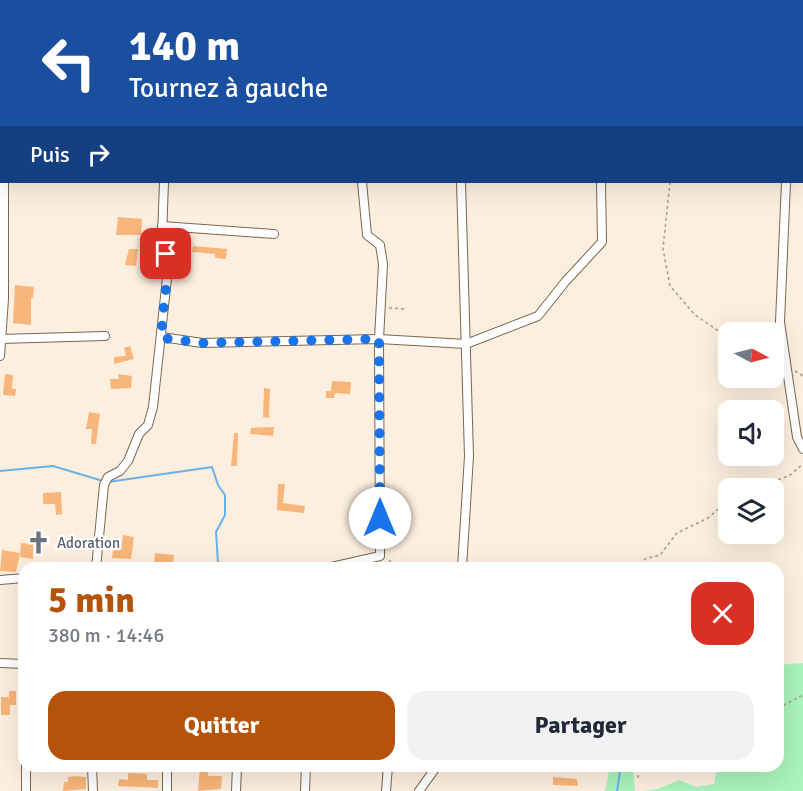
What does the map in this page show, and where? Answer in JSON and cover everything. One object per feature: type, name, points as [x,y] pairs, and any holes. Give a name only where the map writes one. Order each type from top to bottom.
[{"type":"street","points":[[0,356],[4,183]]},
{"type":"street","points":[[97,562],[104,485],[108,477],[120,471],[128,461],[139,434],[148,426],[162,338],[162,302],[168,270],[162,226],[164,183]]},
{"type":"street","points":[[354,562],[380,556],[379,339],[382,309],[382,249],[367,235],[362,183]]},
{"type":"street","points":[[461,183],[469,456],[462,562]]},
{"type":"street","points":[[162,338],[202,343],[379,339],[466,344],[538,316],[565,282],[602,242],[601,183]]},
{"type":"street","points":[[786,183],[780,322],[797,437],[803,449]]},
{"type":"street","points":[[162,226],[274,234]]},
{"type":"street","points":[[1,339],[105,336]]},
{"type":"street","points":[[0,580],[18,578]]},
{"type":"street","points":[[0,663],[18,664]]},
{"type":"street","points":[[26,772],[26,791]]},
{"type":"street","points":[[92,772],[93,791]]},
{"type":"street","points":[[167,772],[167,791]]},
{"type":"street","points":[[236,791],[237,772]]},
{"type":"street","points":[[305,791],[306,772]]},
{"type":"street","points":[[386,791],[388,772]]},
{"type":"street","points":[[418,791],[432,772]]},
{"type":"path","points":[[670,183],[663,249],[670,286],[695,315],[718,331]]},
{"type":"path","points":[[382,309],[407,309]]},
{"type":"path","points":[[784,478],[803,464]]},
{"type":"path","points":[[642,562],[660,555],[678,533],[708,518],[718,509]]},
{"type":"path","points":[[380,556],[391,562]]},
{"type":"path","points":[[784,705],[803,695]]},
{"type":"path","points":[[638,778],[639,772]]},
{"type":"green space","points":[[803,663],[803,791],[644,791],[658,789],[679,780],[696,787],[714,784],[716,772],[784,772],[784,665]]},
{"type":"green space","points":[[609,772],[633,772],[635,791],[605,791]]},
{"type":"building","points":[[118,217],[142,219],[141,235],[116,235]]},
{"type":"building","points":[[193,246],[227,249],[226,259],[215,258],[215,254],[192,252]]},
{"type":"building","points":[[129,249],[138,249],[136,266],[125,265]]},
{"type":"building","points":[[15,285],[34,287],[33,298],[31,298],[31,325],[13,323]]},
{"type":"building","points":[[130,346],[134,359],[114,364],[114,357],[126,356],[124,348]]},
{"type":"building","points":[[5,374],[13,375],[12,389],[16,389],[15,396],[3,395]]},
{"type":"building","points":[[118,374],[132,376],[131,388],[111,389],[110,379],[119,379]]},
{"type":"building","points":[[332,381],[351,382],[350,394],[335,393],[334,398],[326,398],[326,391],[331,391]]},
{"type":"building","points":[[264,388],[270,389],[269,418],[263,417]]},
{"type":"building","points":[[89,412],[100,414],[96,444],[91,444],[92,429],[86,429]]},
{"type":"building","points":[[274,427],[273,436],[250,434],[251,428]]},
{"type":"building","points":[[234,433],[238,433],[237,466],[231,466]]},
{"type":"building","points":[[278,484],[285,484],[283,503],[305,506],[304,513],[277,510]]},
{"type":"building","points":[[61,492],[62,514],[56,515],[55,504],[43,504],[43,493]]},
{"type":"building","points":[[123,535],[134,537],[131,559],[112,558],[114,542],[122,543]]},
{"type":"building","points":[[21,543],[33,544],[33,559],[20,557]]},
{"type":"building","points":[[2,550],[20,553],[16,572],[0,571]]},
{"type":"building","points":[[155,553],[174,555],[173,562],[154,562]]},
{"type":"building","points":[[9,691],[16,691],[16,705],[10,705],[10,715],[1,715],[1,697],[9,697]]},
{"type":"building","points":[[200,772],[208,772],[208,776],[222,776],[221,789],[198,791]]},
{"type":"building","points":[[128,773],[147,774],[147,780],[158,780],[158,788],[118,786],[119,779],[128,780]]},
{"type":"building","points":[[68,777],[86,777],[86,789],[63,791],[64,782],[68,782]]},
{"type":"building","points":[[553,777],[577,779],[578,786],[553,785]]},
{"type":"waterway","points":[[0,471],[53,466],[103,481]]},
{"type":"waterway","points":[[108,482],[212,467],[218,485],[225,495],[225,515],[216,532],[218,562]]},
{"type":"waterway","points":[[617,791],[620,772]]},
{"type":"place","name":"Adoration","points":[[39,543]]},
{"type":"route","points":[[166,254],[168,270],[162,302],[162,338],[202,343],[379,339],[380,518]]}]
